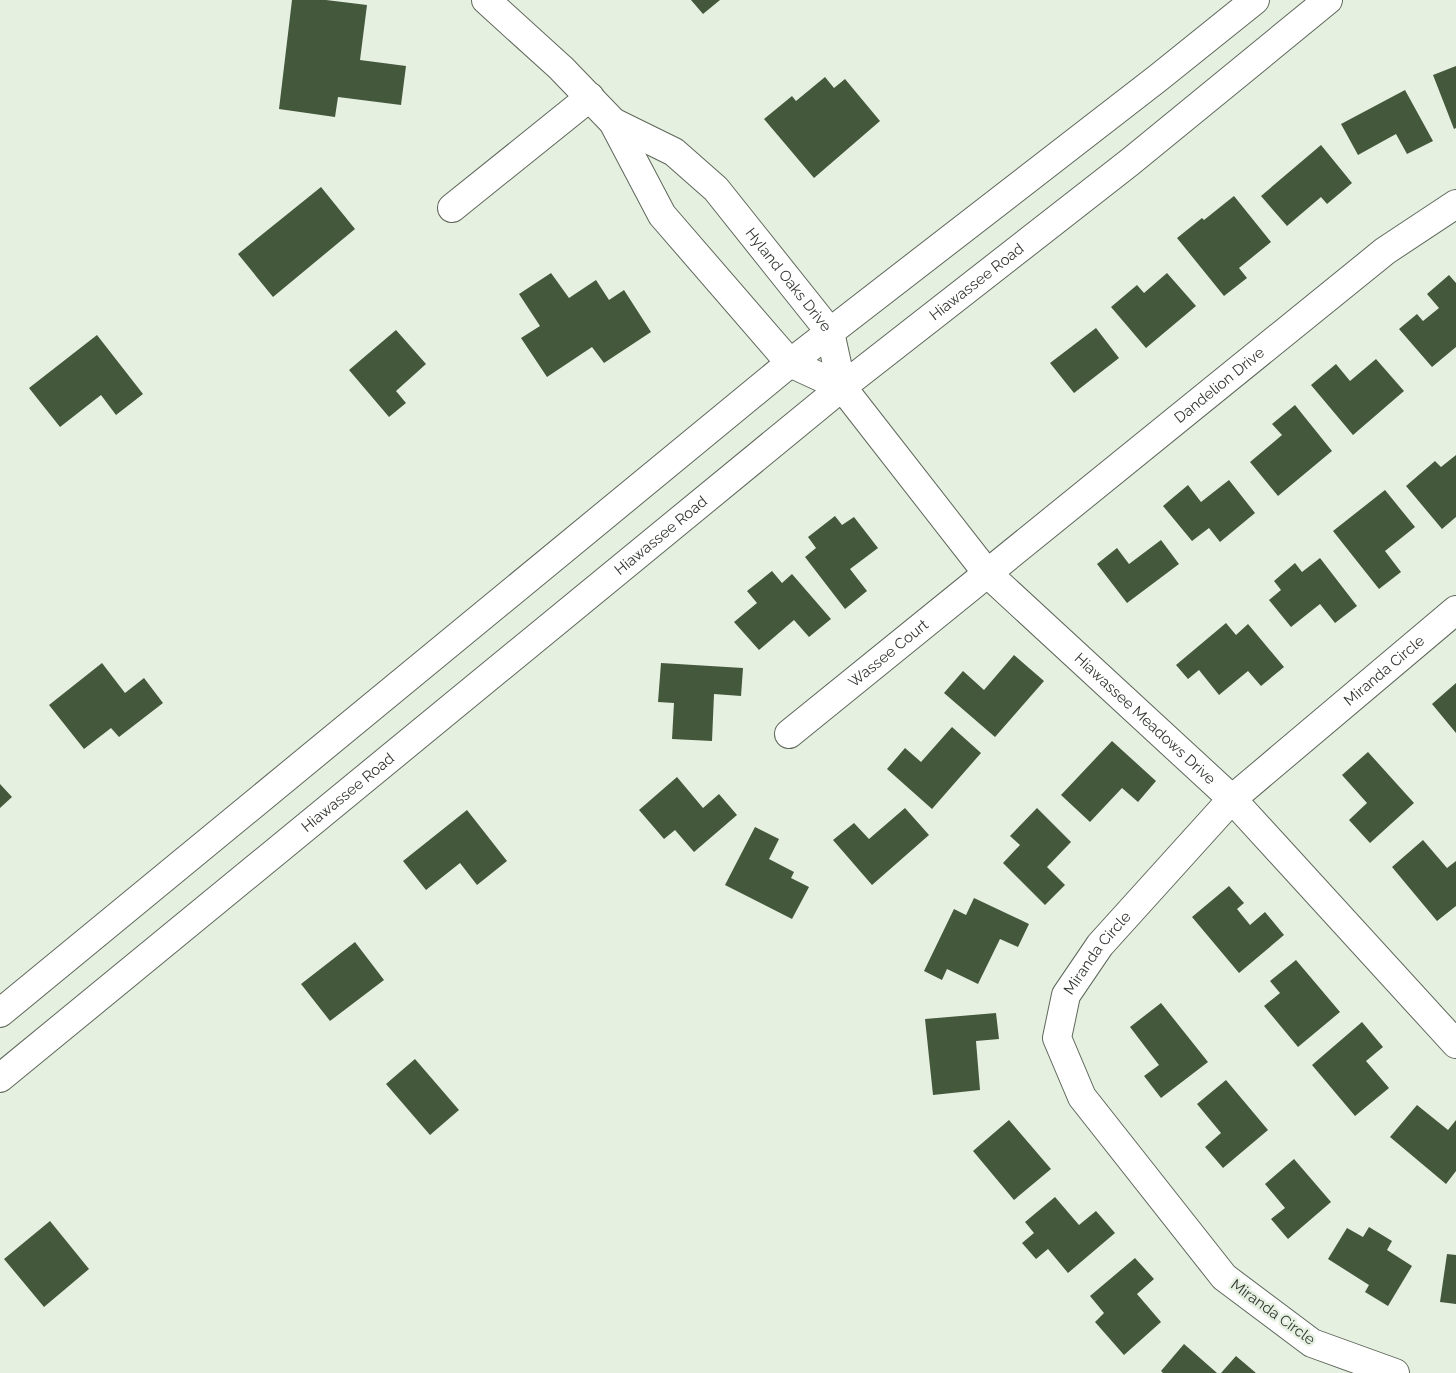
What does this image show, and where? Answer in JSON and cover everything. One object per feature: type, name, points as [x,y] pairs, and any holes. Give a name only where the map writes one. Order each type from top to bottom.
[{"type":"street","name":"Hyland Oaks Drive","points":[[486,0],[560,68],[613,122],[662,215],[790,363],[842,386]]},
{"type":"street","points":[[0,1014],[790,363],[1158,78],[1255,0]]},
{"type":"street","name":"Hiawassee Road","points":[[0,1078],[842,386],[1130,162],[1328,0]]},
{"type":"street","points":[[452,208],[590,97]]},
{"type":"street","name":"Hyland Oaks Drive","points":[[613,122],[674,152],[716,189],[830,332],[842,386]]},
{"type":"street","name":"Dandelion Drive","points":[[987,573],[1385,251],[1456,204]]},
{"type":"street","name":"Hiawassee Meadows Drive","points":[[842,386],[987,573],[1232,799],[1456,1044]]},
{"type":"street","name":"Wassee Court","points":[[789,734],[987,573]]},
{"type":"street","name":"Miranda Circle","points":[[1395,1373],[1312,1343],[1224,1277],[1082,1097],[1057,1038],[1066,995],[1100,946],[1232,799],[1456,610]]},
{"type":"building","points":[[292,0],[326,0],[367,5],[360,60],[406,66],[401,105],[338,97],[335,117],[279,109]]},
{"type":"building","points":[[691,0],[720,0],[703,14]]},
{"type":"building","points":[[1456,66],[1456,128],[1454,129],[1433,75]]},
{"type":"building","points":[[825,77],[834,88],[845,79],[880,121],[814,178],[764,119],[792,96],[796,101]]},
{"type":"building","points":[[1405,90],[1433,141],[1407,154],[1396,134],[1358,155],[1341,124]]},
{"type":"building","points":[[1321,145],[1352,183],[1327,204],[1321,197],[1287,226],[1261,196]]},
{"type":"building","points":[[321,187],[355,229],[273,297],[238,254]]},
{"type":"building","points":[[1234,196],[1271,242],[1239,268],[1247,278],[1224,296],[1177,238],[1202,218],[1204,220]]},
{"type":"building","points":[[551,273],[569,298],[596,280],[609,300],[624,290],[651,332],[604,363],[592,347],[547,377],[521,338],[540,326],[519,294]]},
{"type":"building","points":[[1167,273],[1196,306],[1146,348],[1111,307],[1137,285],[1144,293]]},
{"type":"building","points":[[1449,275],[1456,283],[1456,347],[1432,367],[1399,329],[1417,314],[1423,321],[1439,308],[1427,294]]},
{"type":"building","points":[[1096,328],[1119,358],[1074,393],[1050,363]]},
{"type":"building","points":[[396,330],[426,364],[396,391],[406,403],[389,417],[349,370]]},
{"type":"building","points":[[97,335],[143,394],[116,415],[101,395],[60,427],[29,388]]},
{"type":"building","points":[[1376,359],[1404,391],[1353,435],[1311,385],[1336,364],[1350,381]]},
{"type":"building","points":[[1295,405],[1332,451],[1278,496],[1250,462],[1282,435],[1272,424]]},
{"type":"building","points":[[1456,455],[1456,517],[1442,529],[1406,486],[1435,461],[1441,467]]},
{"type":"building","points":[[1229,480],[1255,513],[1220,542],[1209,528],[1192,541],[1163,506],[1188,485],[1201,502]]},
{"type":"building","points":[[1385,490],[1415,527],[1385,551],[1401,572],[1379,589],[1333,531]]},
{"type":"building","points":[[835,516],[842,525],[854,517],[878,548],[850,569],[867,591],[845,609],[805,557],[816,548],[808,537]]},
{"type":"building","points":[[1161,540],[1179,564],[1127,603],[1097,564],[1117,548],[1129,564]]},
{"type":"building","points":[[1320,558],[1357,606],[1335,623],[1320,604],[1291,627],[1269,600],[1281,590],[1274,581],[1295,563],[1302,572]]},
{"type":"building","points":[[772,571],[782,583],[792,574],[831,619],[809,637],[794,620],[759,650],[734,622],[757,603],[747,591]]},
{"type":"building","points":[[1226,623],[1236,635],[1248,624],[1284,667],[1261,686],[1248,671],[1219,695],[1199,670],[1188,679],[1176,665]]},
{"type":"building","points":[[1014,655],[1044,681],[995,737],[944,693],[963,671],[984,690]]},
{"type":"building","points":[[102,663],[125,693],[144,678],[163,703],[119,737],[111,728],[84,749],[49,705]]},
{"type":"building","points":[[661,663],[743,668],[741,696],[714,694],[712,741],[672,739],[674,703],[658,702]]},
{"type":"building","points":[[1456,683],[1456,733],[1432,704]]},
{"type":"building","points":[[952,727],[981,753],[932,809],[887,769],[905,748],[921,762]]},
{"type":"building","points":[[1112,741],[1156,781],[1138,802],[1122,788],[1090,822],[1061,795]]},
{"type":"building","points":[[1368,752],[1414,803],[1370,843],[1349,820],[1367,803],[1342,775]]},
{"type":"building","points":[[677,777],[703,808],[719,794],[737,815],[694,852],[675,830],[664,839],[639,810]]},
{"type":"building","points":[[0,784],[12,797],[0,808]]},
{"type":"building","points":[[905,808],[929,835],[872,885],[833,840],[854,823],[869,839]]},
{"type":"building","points":[[1037,808],[1071,842],[1047,867],[1065,885],[1045,905],[1003,863],[1020,845],[1010,836]]},
{"type":"building","points":[[467,810],[507,861],[477,885],[460,863],[426,890],[403,861]]},
{"type":"building","points":[[755,827],[779,839],[769,859],[794,872],[791,878],[809,887],[792,919],[725,885]]},
{"type":"building","points":[[1423,840],[1447,868],[1456,861],[1456,906],[1437,921],[1392,867]]},
{"type":"building","points":[[1229,886],[1244,903],[1237,909],[1250,925],[1265,912],[1284,935],[1239,973],[1192,917]]},
{"type":"building","points":[[974,898],[1029,924],[1018,947],[1000,939],[978,984],[947,969],[942,980],[924,971],[954,909],[966,915]]},
{"type":"building","points":[[355,942],[384,980],[330,1021],[301,984]]},
{"type":"building","points":[[1296,960],[1340,1012],[1298,1047],[1264,1006],[1280,993],[1270,981]]},
{"type":"building","points":[[1161,1003],[1208,1062],[1161,1098],[1144,1076],[1159,1065],[1130,1027]]},
{"type":"building","points":[[996,1013],[999,1039],[976,1041],[980,1090],[933,1095],[925,1019]]},
{"type":"building","points":[[1362,1022],[1383,1047],[1366,1061],[1389,1088],[1355,1116],[1312,1065]]},
{"type":"building","points":[[415,1059],[459,1110],[430,1135],[386,1084]]},
{"type":"building","points":[[1226,1080],[1268,1130],[1223,1168],[1205,1147],[1221,1133],[1197,1104]]},
{"type":"building","points":[[1417,1105],[1448,1130],[1456,1120],[1456,1171],[1446,1184],[1390,1137]]},
{"type":"building","points":[[1009,1120],[1051,1169],[1014,1200],[973,1151]]},
{"type":"building","points":[[1294,1159],[1331,1202],[1288,1239],[1271,1219],[1285,1208],[1265,1184]]},
{"type":"building","points":[[1055,1197],[1079,1225],[1096,1211],[1115,1233],[1068,1273],[1048,1249],[1036,1259],[1022,1243],[1034,1233],[1025,1222]]},
{"type":"building","points":[[50,1221],[89,1269],[44,1307],[4,1259]]},
{"type":"building","points":[[1369,1227],[1392,1241],[1387,1250],[1412,1266],[1388,1306],[1365,1292],[1369,1285],[1328,1259],[1347,1228],[1363,1237]]},
{"type":"building","points":[[1447,1254],[1456,1255],[1456,1304],[1440,1302]]},
{"type":"building","points":[[1135,1258],[1154,1279],[1137,1294],[1161,1322],[1124,1355],[1095,1322],[1104,1313],[1090,1296]]},
{"type":"building","points":[[1184,1344],[1217,1373],[1163,1373],[1161,1371]]},
{"type":"building","points":[[1236,1356],[1256,1373],[1221,1373]]}]
